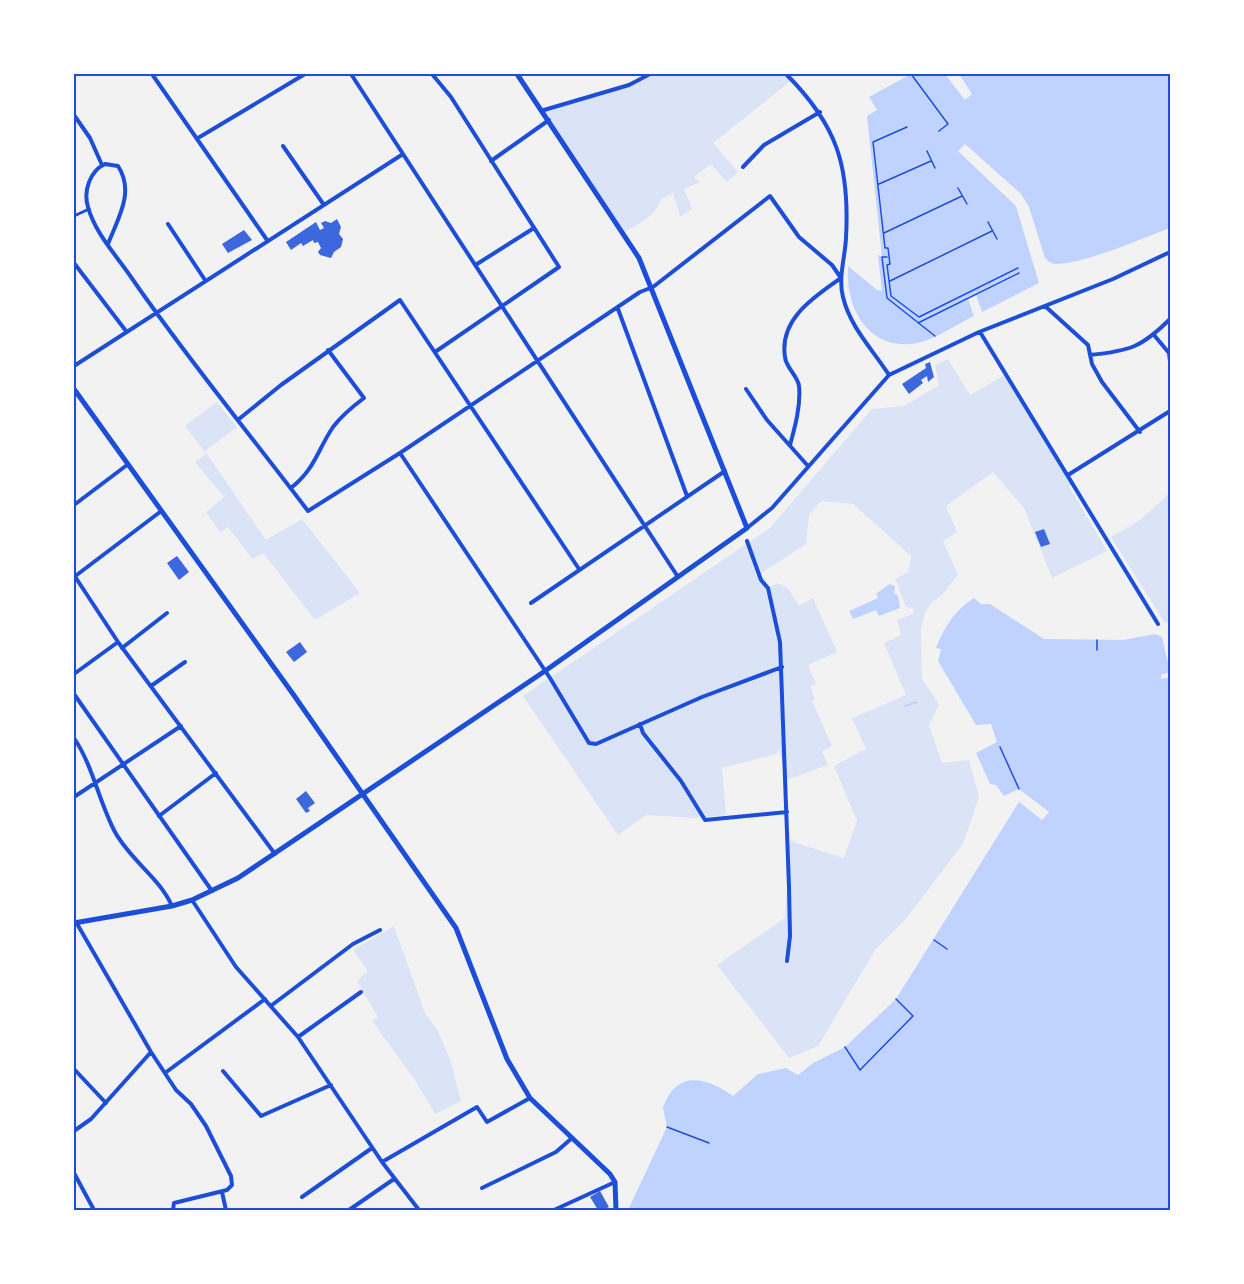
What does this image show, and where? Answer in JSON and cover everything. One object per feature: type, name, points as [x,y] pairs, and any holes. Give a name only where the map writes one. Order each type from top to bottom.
[{"type":"street","points":[[152,74],[267,240]]},
{"type":"street","points":[[198,138],[305,74]]},
{"type":"street","points":[[351,74],[477,264],[678,577]]},
{"type":"street","points":[[432,74],[451,97],[560,267],[435,352]]},
{"type":"street","points":[[517,74],[544,110],[624,232],[652,287],[747,528]]},
{"type":"street","points":[[544,110],[629,85],[650,74]]},
{"type":"street","points":[[786,74],[820,112],[836,145],[845,175],[848,204],[841,278],[847,311],[889,375]]},
{"type":"street","points":[[743,166],[764,145],[820,112]]},
{"type":"street","points":[[74,115],[90,138],[102,165]]},
{"type":"street","points":[[491,161],[550,119]]},
{"type":"street","points":[[283,146],[324,205]]},
{"type":"street","points":[[74,366],[403,154]]},
{"type":"street","points":[[108,244],[127,193],[124,176],[117,166],[102,165],[92,174],[88,188],[89,209],[94,223],[108,244],[155,312],[308,511],[652,287],[770,196],[799,237],[832,265],[841,278]]},
{"type":"street","points":[[74,216],[89,209]]},
{"type":"street","points":[[168,224],[205,280]]},
{"type":"street","points":[[477,264],[534,228]]},
{"type":"street","points":[[173,1210],[174,1203],[222,1192],[232,1185],[231,1176],[206,1126],[151,1052],[75,923],[172,906],[192,900],[213,891],[276,855],[545,671],[747,528],[772,508],[889,375],[980,332],[1170,252]]},
{"type":"street","points":[[74,262],[126,331]]},
{"type":"street","points":[[790,445],[799,384],[785,358],[785,343],[791,322],[801,308],[841,278]]},
{"type":"street","points":[[239,419],[328,350],[399,300],[472,405],[579,569]]},
{"type":"street","points":[[1045,306],[1089,345],[1090,355],[1102,382],[1140,432]]},
{"type":"street","points":[[618,309],[687,496]]},
{"type":"street","points":[[1090,355],[1134,347],[1154,335],[1170,319]]},
{"type":"street","points":[[980,332],[1158,624]]},
{"type":"street","points":[[1154,335],[1170,353],[1170,361]]},
{"type":"street","points":[[291,488],[308,473],[327,437],[345,413],[364,398],[328,350]]},
{"type":"street","points":[[74,389],[456,928],[507,1059],[530,1098],[573,1137],[615,1182],[616,1210]]},
{"type":"street","points":[[746,389],[767,420],[808,466]]},
{"type":"street","points":[[1068,475],[1140,432],[1170,411]]},
{"type":"street","points":[[400,453],[545,671],[589,742],[596,744],[640,724],[782,668]]},
{"type":"street","points":[[74,505],[127,465]]},
{"type":"street","points":[[531,603],[725,471]]},
{"type":"street","points":[[160,512],[74,576],[122,648],[276,855]]},
{"type":"street","points":[[747,541],[760,580],[768,588],[780,642],[790,936],[787,961]]},
{"type":"street","points":[[122,648],[167,613]]},
{"type":"street","points":[[74,674],[118,642]]},
{"type":"street","points":[[151,687],[185,662]]},
{"type":"street","points":[[74,694],[213,891]]},
{"type":"street","points":[[640,724],[644,733],[681,780],[705,820],[787,812]]},
{"type":"street","points":[[74,797],[181,726]]},
{"type":"street","points":[[74,738],[125,848],[162,888],[172,906]]},
{"type":"street","points":[[159,816],[216,773]]},
{"type":"street","points":[[192,900],[218,943],[298,1037],[416,1210]]},
{"type":"street","points":[[272,1005],[353,944],[380,930]]},
{"type":"street","points":[[298,1037],[361,992]]},
{"type":"street","points":[[165,1072],[265,999]]},
{"type":"street","points":[[74,1131],[91,1119],[151,1052]]},
{"type":"street","points":[[74,1069],[106,1103]]},
{"type":"street","points":[[223,1071],[261,1116],[332,1085]]},
{"type":"street","points":[[382,1162],[477,1107],[487,1122],[530,1098]]},
{"type":"street","points":[[482,1188],[556,1152],[573,1137]]},
{"type":"street","points":[[302,1197],[372,1148]]},
{"type":"street","points":[[74,1173],[94,1210]]},
{"type":"street","points":[[349,1210],[394,1179]]},
{"type":"street","points":[[554,1210],[615,1182]]},
{"type":"street","points":[[222,1192],[226,1210]]},
{"type":"path","points":[[910,74],[948,124],[939,131]]},
{"type":"path","points":[[907,127],[873,142],[885,248],[888,248],[891,296],[919,317],[1018,268]]},
{"type":"path","points":[[927,152],[935,168]]},
{"type":"path","points":[[878,184],[932,160]]},
{"type":"path","points":[[958,188],[967,204]]},
{"type":"path","points":[[883,233],[962,196]]},
{"type":"path","points":[[988,222],[997,239]]},
{"type":"path","points":[[889,282],[992,231]]},
{"type":"path","points":[[887,257],[882,257],[887,298],[935,336]]},
{"type":"path","points":[[918,323],[1019,273]]},
{"type":"path","points":[[972,291],[974,296]]},
{"type":"path","points":[[1097,640],[1097,650]]},
{"type":"path","points":[[1000,747],[1019,789]]},
{"type":"path","points":[[934,940],[947,949]]},
{"type":"path","points":[[845,1047],[860,1070],[880,1052],[913,1016],[896,999]]},
{"type":"path","points":[[667,1127],[710,1143]]},
{"type":"shaded area","points":[[650,74],[786,74],[792,80],[713,143],[738,172],[727,182],[711,164],[694,177],[700,182],[684,189],[692,209],[680,217],[673,193],[661,199],[646,219],[624,232],[544,110],[629,85]]},
{"type":"shaded area","points":[[948,359],[970,395],[1006,374],[1073,484],[1069,486],[1107,551],[1052,578],[1024,508],[993,472],[946,506],[957,532],[943,541],[958,575],[941,596],[931,603],[925,613],[921,630],[922,679],[939,704],[929,726],[942,763],[969,760],[979,797],[963,844],[904,921],[875,950],[818,1046],[789,1058],[717,965],[785,918],[790,841],[844,858],[857,821],[834,766],[866,749],[852,718],[906,695],[884,643],[901,635],[897,620],[913,614],[913,608],[906,607],[895,579],[908,572],[911,556],[853,504],[821,501],[809,515],[806,544],[760,574],[768,588],[777,583],[788,588],[799,606],[813,598],[837,652],[808,665],[816,684],[810,686],[815,700],[812,701],[832,746],[822,751],[828,765],[786,780],[779,749],[776,754],[722,768],[726,815],[695,818],[646,815],[618,835],[523,696],[770,528],[872,409],[904,406],[939,385],[935,365]]},
{"type":"shaded area","points":[[217,402],[237,427],[205,451],[266,540],[302,519],[360,593],[315,620],[263,553],[252,559],[228,527],[220,532],[206,512],[224,497],[195,462],[206,454],[185,426]]},
{"type":"shaded area","points":[[1170,493],[1170,622],[1165,623],[1111,537],[1140,520]]},
{"type":"shaded area","points":[[394,926],[425,1013],[438,1031],[451,1062],[461,1101],[435,1114],[415,1080],[372,1021],[378,1017],[357,981],[368,971],[353,950]]},
{"type":"water","points":[[911,74],[945,74],[965,100],[972,94],[959,74],[1170,74],[1170,228],[1085,259],[1057,264],[1049,262],[1045,258],[1029,207],[1021,194],[965,144],[958,151],[1016,206],[1039,283],[982,312],[976,295],[968,299],[974,316],[919,343],[895,343],[881,339],[861,321],[854,308],[850,295],[848,266],[877,290],[882,291],[878,255],[882,256],[867,116],[877,110],[869,97]]},
{"type":"water","points":[[889,584],[895,586],[894,593],[898,596],[900,608],[879,616],[876,610],[853,619],[849,611],[878,598],[876,594]]},
{"type":"water","points":[[974,598],[981,604],[990,604],[1044,639],[1123,640],[1155,634],[1162,637],[1170,672],[1161,675],[1161,679],[1170,677],[1170,1210],[628,1210],[667,1127],[663,1108],[676,1087],[693,1080],[703,1081],[733,1096],[758,1074],[786,1068],[798,1075],[813,1063],[845,1047],[896,999],[1019,802],[1042,820],[1049,812],[1019,789],[1004,796],[996,785],[990,784],[976,753],[997,742],[991,724],[976,725],[938,661],[941,649],[936,648],[947,626],[961,608]]},
{"type":"building","points":[[337,219],[341,227],[339,234],[343,239],[341,247],[334,252],[331,258],[320,255],[318,252],[321,248],[318,242],[314,243],[313,240],[303,246],[301,243],[291,250],[286,242],[316,222],[320,230],[324,228],[321,223],[325,221],[331,223]]},
{"type":"building","points":[[244,230],[252,240],[228,253],[222,244]]},
{"type":"building","points":[[930,362],[934,377],[928,382],[927,376],[921,380],[923,383],[909,394],[902,384],[926,368],[925,364]]},
{"type":"building","points":[[1044,529],[1050,544],[1041,547],[1035,532]]},
{"type":"building","points":[[177,556],[189,572],[179,580],[167,563]]},
{"type":"building","points":[[300,642],[307,652],[294,662],[286,652]]},
{"type":"building","points":[[306,791],[315,803],[308,808],[310,811],[306,813],[296,799]]},
{"type":"building","points":[[600,1191],[609,1207],[603,1210],[598,1210],[590,1197]]},
{"type":"waterway","points":[[905,706],[917,702]]}]
